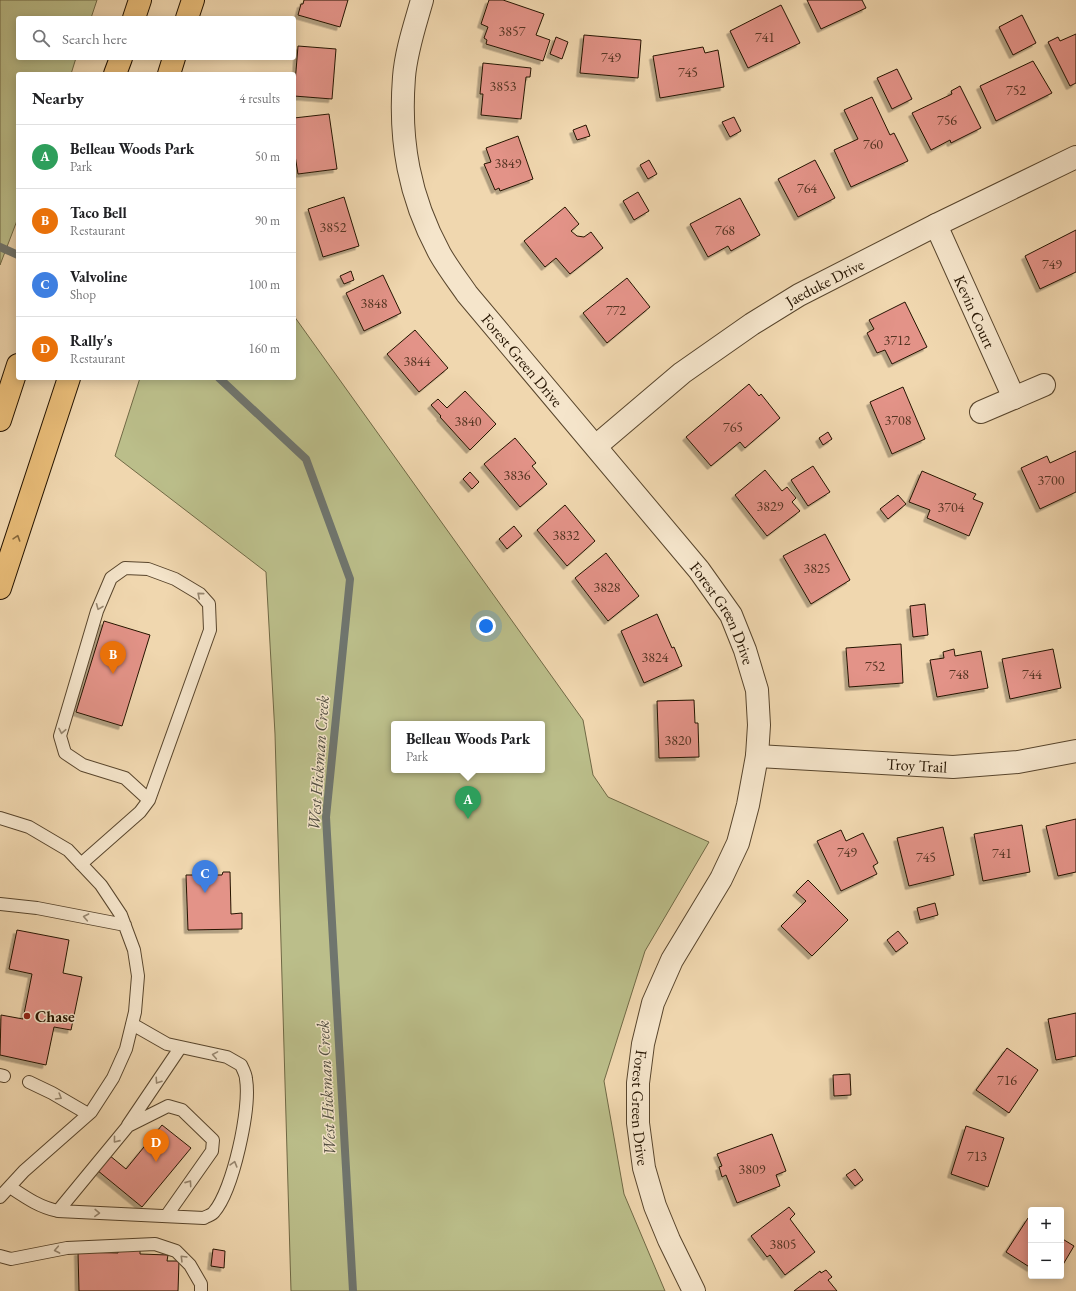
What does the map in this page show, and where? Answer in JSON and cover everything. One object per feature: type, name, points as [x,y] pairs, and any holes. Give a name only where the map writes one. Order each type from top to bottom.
[{"type":"main road","points":[[135,16],[140,0]]},
{"type":"main road","points":[[188,16],[193,0]]},
{"type":"main road","points":[[117,72],[120,60]]},
{"type":"main road","points":[[170,72],[173,60]]},
{"type":"main road","points":[[3,411],[16,371]]},
{"type":"main road","points":[[0,588],[68,380]]},
{"type":"street","name":"Forest Green Drive","points":[[422,0],[412,36],[404,77],[404,149],[419,207],[440,254],[467,294],[699,570],[731,615],[745,650],[757,690],[759,725],[756,756],[748,805],[738,843],[721,879],[672,960],[653,1003],[643,1044],[638,1083],[638,1123],[644,1168],[652,1198],[669,1240],[694,1291]]},
{"type":"street","name":"Jaeduke Drive","points":[[596,446],[682,373],[752,324],[799,295],[936,225],[1076,157]]},
{"type":"street","name":"Kevin Court","points":[[936,225],[1014,398]]},
{"type":"street","points":[[981,412],[1044,386]]},
{"type":"street","name":"Troy Trail","points":[[756,756],[953,767],[1018,762],[1076,752]]},
{"type":"lane","points":[[80,864],[140,812],[149,800],[210,630],[209,604],[200,594],[175,579],[148,569],[125,568],[111,578],[97,611],[60,736],[65,753],[83,765],[125,778],[149,800]]},
{"type":"lane","points":[[0,818],[29,827],[68,850],[101,885],[121,915],[134,950],[138,976],[135,1012],[126,1049],[113,1078],[88,1114],[24,1171],[0,1197]]},
{"type":"lane","points":[[0,904],[37,908],[125,925]]},
{"type":"lane","points":[[10,1187],[32,1202],[47,1209],[58,1211],[167,1215],[204,1218],[214,1213],[221,1201],[230,1178],[245,1127],[246,1080],[241,1065],[227,1057],[167,1044],[132,1024]]},
{"type":"lane","points":[[58,1211],[128,1126],[180,1048]]},
{"type":"lane","points":[[29,1082],[52,1092],[88,1114]]},
{"type":"lane","points":[[128,1126],[168,1106],[182,1110],[213,1140],[212,1151],[167,1215]]},
{"type":"lane","points":[[0,1256],[11,1259],[67,1248],[155,1244],[176,1251],[190,1265],[201,1284],[202,1291]]},
{"type":"green space","points":[[0,0],[97,0],[92,16],[16,16],[16,60],[75,60],[72,72],[16,72],[16,223],[0,265]]},
{"type":"green space","points":[[296,319],[583,720],[593,775],[608,797],[709,842],[645,951],[604,1081],[624,1194],[665,1291],[291,1291],[275,734],[266,572],[115,456],[139,380],[296,380]]},
{"type":"building","points":[[304,0],[348,0],[340,27],[298,15],[301,4],[303,4]]},
{"type":"building","points":[[489,0],[503,0],[544,14],[536,35],[550,40],[543,61],[486,44],[487,40],[484,38],[488,27],[481,24]]},
{"type":"building","points":[[807,0],[862,0],[866,8],[821,29]]},
{"type":"building","points":[[781,5],[800,43],[748,68],[730,31]]},
{"type":"building","points":[[1022,15],[1036,43],[1013,55],[999,27]]},
{"type":"building","points":[[1076,34],[1076,83],[1070,86],[1048,42],[1058,37],[1060,41]]},
{"type":"building","points":[[584,35],[641,40],[638,78],[580,73]]},
{"type":"building","points":[[556,37],[568,42],[562,59],[550,54]]},
{"type":"building","points":[[298,46],[336,49],[332,99],[296,96]]},
{"type":"building","points":[[703,47],[705,53],[718,50],[724,87],[660,98],[653,56]]},
{"type":"building","points":[[1033,61],[1052,93],[996,121],[980,86]]},
{"type":"building","points":[[483,63],[531,68],[530,77],[526,77],[521,119],[481,115],[483,94],[480,94]]},
{"type":"building","points":[[897,69],[912,99],[892,109],[877,78]]},
{"type":"building","points":[[960,86],[981,128],[951,143],[950,140],[931,150],[912,113],[952,94],[951,91]]},
{"type":"building","points":[[872,97],[890,135],[894,133],[908,161],[851,187],[834,150],[858,139],[844,110]]},
{"type":"building","points":[[329,114],[337,169],[298,174],[296,162],[296,118]]},
{"type":"building","points":[[734,117],[741,131],[730,137],[722,122]]},
{"type":"building","points":[[586,125],[590,136],[577,140],[573,130]]},
{"type":"building","points":[[518,136],[533,179],[500,191],[499,188],[495,190],[484,164],[491,162],[486,148]]},
{"type":"building","points":[[649,160],[657,174],[648,179],[640,165]]},
{"type":"building","points":[[815,160],[835,198],[798,217],[778,179]]},
{"type":"building","points":[[638,192],[649,211],[634,220],[623,201]]},
{"type":"building","points":[[344,197],[359,246],[323,257],[308,209]]},
{"type":"building","points":[[740,198],[760,235],[731,251],[728,246],[708,257],[690,224]]},
{"type":"building","points":[[565,207],[579,224],[571,231],[577,236],[584,237],[591,232],[603,248],[570,274],[556,258],[545,267],[524,241]]},
{"type":"building","points":[[1076,230],[1076,272],[1040,289],[1025,256]]},
{"type":"building","points":[[351,271],[354,280],[344,284],[340,276]]},
{"type":"building","points":[[383,275],[401,313],[364,331],[346,293]]},
{"type":"building","points":[[627,278],[650,307],[607,343],[583,313]]},
{"type":"building","points":[[905,302],[927,347],[892,364],[885,350],[877,353],[867,333],[874,329],[869,320]]},
{"type":"building","points":[[415,330],[448,368],[419,392],[387,354]]},
{"type":"building","points":[[749,384],[759,396],[761,394],[780,418],[745,448],[740,442],[711,466],[686,437]]},
{"type":"building","points":[[903,387],[925,439],[892,454],[870,402]]},
{"type":"building","points":[[465,391],[496,424],[470,450],[431,405],[438,399],[447,408]]},
{"type":"building","points":[[828,432],[832,439],[823,445],[819,438]]},
{"type":"building","points":[[515,438],[536,463],[532,466],[547,484],[520,507],[484,464]]},
{"type":"building","points":[[1076,451],[1076,492],[1040,509],[1021,468],[1047,456],[1050,463]]},
{"type":"building","points":[[813,466],[830,492],[808,506],[791,480]]},
{"type":"building","points":[[765,470],[782,491],[787,487],[796,498],[792,502],[800,511],[767,536],[735,495]]},
{"type":"building","points":[[922,471],[976,494],[973,499],[983,503],[969,536],[927,518],[930,510],[909,502]]},
{"type":"building","points":[[470,472],[479,482],[472,489],[463,479]]},
{"type":"building","points":[[898,495],[906,504],[888,519],[880,509]]},
{"type":"building","points":[[565,505],[595,541],[567,566],[537,530]]},
{"type":"building","points":[[514,526],[522,536],[507,549],[499,539]]},
{"type":"building","points":[[825,534],[850,580],[811,604],[783,556]]},
{"type":"building","points":[[606,553],[639,596],[608,621],[575,578]]},
{"type":"building","points":[[925,604],[928,635],[913,637],[910,606]]},
{"type":"building","points":[[657,614],[672,648],[674,647],[682,666],[644,683],[621,631]]},
{"type":"building","points":[[104,621],[150,635],[122,726],[76,712]]},
{"type":"building","points":[[901,644],[903,683],[849,687],[846,648]]},
{"type":"building","points":[[954,649],[955,656],[981,651],[988,688],[937,697],[930,660],[944,658],[943,652]]},
{"type":"building","points":[[1053,649],[1061,688],[1010,699],[1002,659]]},
{"type":"building","points":[[694,700],[695,723],[698,723],[699,757],[659,758],[657,701]]},
{"type":"building","points":[[1076,819],[1076,872],[1058,876],[1046,826]]},
{"type":"building","points":[[1022,825],[1030,872],[983,881],[974,834]]},
{"type":"building","points":[[943,827],[954,875],[909,886],[897,838]]},
{"type":"building","points":[[841,830],[846,841],[863,833],[878,863],[873,866],[877,874],[841,891],[817,841]]},
{"type":"building","points":[[223,872],[230,872],[231,914],[242,913],[242,929],[188,930],[186,875],[222,875]]},
{"type":"building","points":[[808,880],[848,920],[812,956],[781,926],[806,901],[796,892]]},
{"type":"building","points":[[935,903],[938,915],[920,920],[917,908]]},
{"type":"building","points":[[17,930],[69,940],[63,973],[82,977],[71,1030],[54,1027],[46,1065],[0,1055],[1,1015],[23,1019],[32,974],[9,969]]},
{"type":"building","points":[[898,931],[908,943],[896,952],[887,940]]},
{"type":"building","points":[[1076,1013],[1076,1056],[1056,1060],[1048,1019]]},
{"type":"building","points":[[1007,1048],[1038,1070],[1009,1113],[976,1090]]},
{"type":"building","points":[[850,1074],[851,1095],[834,1096],[833,1075]]},
{"type":"building","points":[[162,1125],[191,1148],[142,1207],[97,1170],[109,1155],[126,1169]]},
{"type":"building","points":[[966,1126],[1004,1138],[988,1187],[951,1174]]},
{"type":"building","points":[[772,1134],[786,1171],[776,1175],[780,1186],[737,1203],[726,1175],[722,1177],[719,1167],[722,1166],[717,1154]]},
{"type":"building","points":[[855,1169],[863,1180],[855,1186],[846,1175]]},
{"type":"building","points":[[789,1207],[795,1214],[790,1219],[815,1252],[785,1275],[770,1255],[767,1257],[751,1236]]},
{"type":"building","points":[[1028,1218],[1028,1266],[1006,1252]]},
{"type":"building","points":[[1064,1240],[1074,1246],[1064,1263]]},
{"type":"building","points":[[118,1247],[140,1248],[140,1254],[168,1255],[167,1261],[179,1261],[178,1291],[79,1291],[78,1252],[118,1253]]},
{"type":"building","points":[[213,1249],[225,1251],[224,1268],[211,1266]]},
{"type":"building","points":[[826,1270],[832,1277],[828,1280],[837,1291],[794,1291],[820,1271],[821,1273]]},
{"type":"waterway","name":"West Hickman Creek","points":[[0,247],[16,254]]},
{"type":"waterway","name":"West Hickman Creek","points":[[221,380],[306,459],[350,579],[326,817],[353,1291]]},
{"type":"place","name":"Taco Bell","points":[[113,674]]},
{"type":"place","name":"Belleau Woods Park","points":[[468,819]]},
{"type":"place","name":"Valvoline","points":[[205,893]]},
{"type":"place","name":"Chase","points":[[27,1016]]},
{"type":"place","name":"Rally's","points":[[156,1162]]}]
